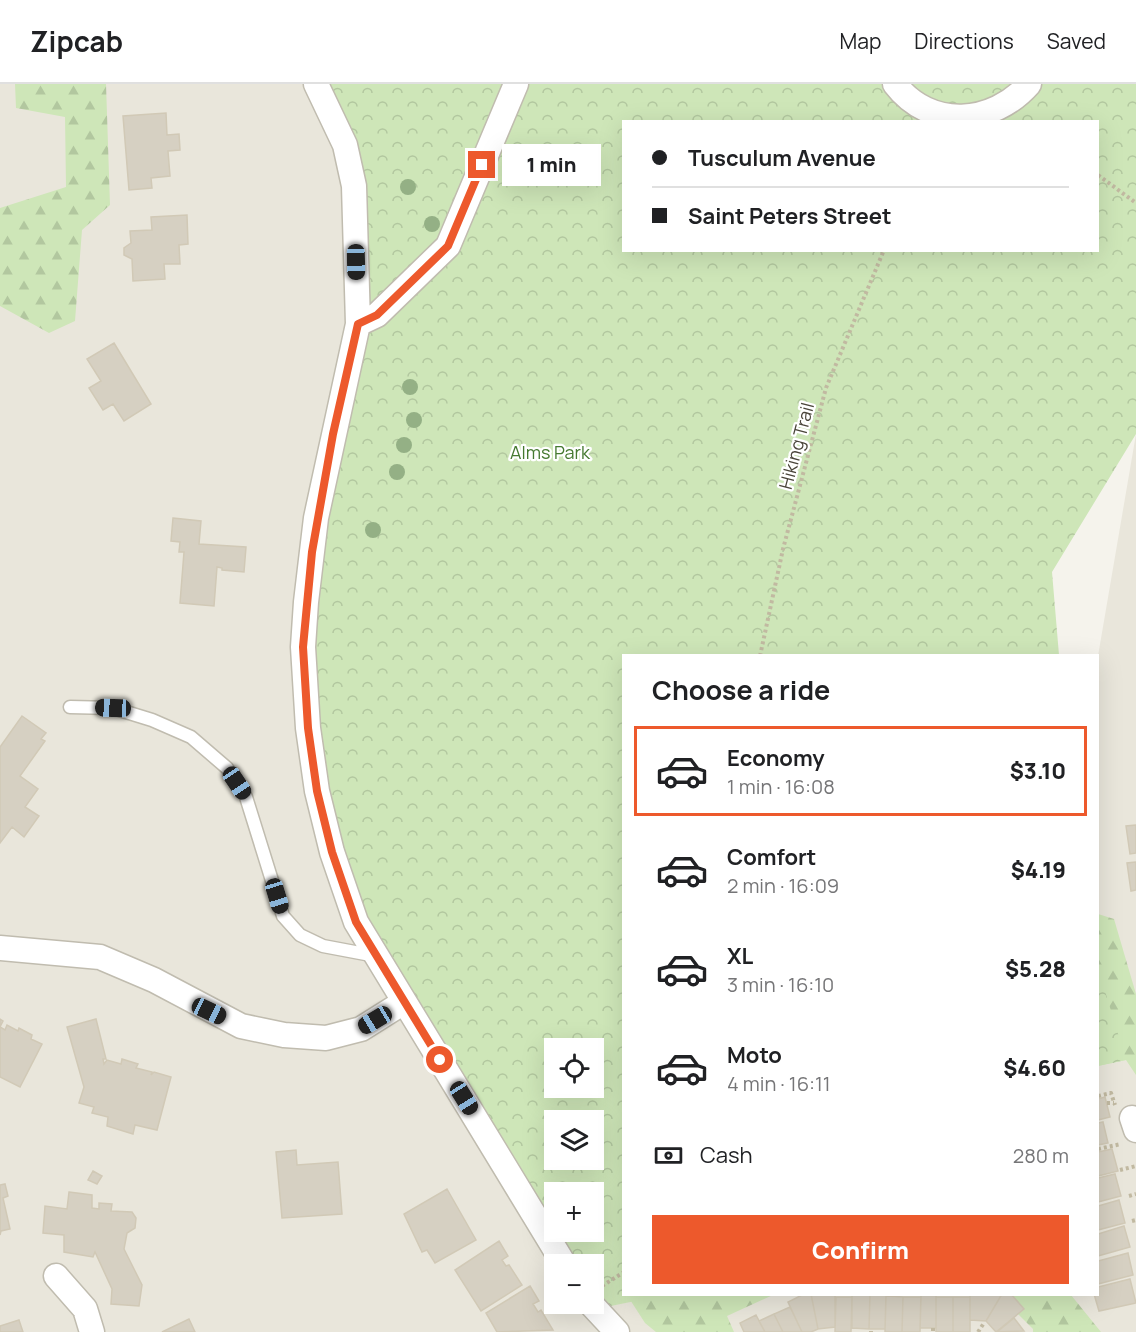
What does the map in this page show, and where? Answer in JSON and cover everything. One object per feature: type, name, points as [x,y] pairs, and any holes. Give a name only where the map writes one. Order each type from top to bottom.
[{"type":"street","points":[[316,84],[345,145],[354,186],[358,324],[316,518],[303,647],[308,728],[320,801],[332,852],[356,922],[558,1254]]},
{"type":"street","points":[[358,324],[377,315],[448,246],[516,84]]},
{"type":"street","points":[[895,84],[917,105],[936,114],[956,118],[989,113],[1013,100],[1029,84]]},
{"type":"street","points":[[0,948],[100,957],[154,980],[241,1026],[284,1035],[326,1038],[361,1029],[404,1002]]},
{"type":"street","points":[[56,1276],[85,1309],[92,1332]]},
{"type":"street","points":[[604,1309],[617,1332]]},
{"type":"lane","points":[[70,707],[113,708],[152,720],[191,737],[227,768],[246,797],[283,916],[300,936],[323,946],[377,956]]},
{"type":"path","points":[[1099,176],[1136,203]]},
{"type":"path","name":"Hiking Trail","points":[[760,654],[783,549],[826,388],[883,252]]},
{"type":"path","points":[[1099,1096],[1111,1093],[1124,1115]]},
{"type":"path","points":[[1107,1103],[1124,1115]]},
{"type":"path","points":[[1120,1170],[1136,1166]]},
{"type":"path","points":[[1129,1196],[1136,1194]]},
{"type":"path","points":[[604,1288],[622,1274]]},
{"type":"path","points":[[978,1332],[984,1323]]},
{"type":"shaded area","points":[[0,84],[316,84],[345,145],[544,1205],[544,1242],[551,1242],[553,1254],[544,1254],[544,1314],[604,1314],[604,1303],[667,1296],[1099,1296],[1099,1066],[1126,1060],[1099,971],[1098,654],[1136,434],[1136,1332],[0,1332]]},
{"type":"green space","points":[[15,84],[106,84],[110,205],[82,230],[75,321],[49,333],[0,306],[0,208],[66,187],[65,117],[16,108]]},
{"type":"green space","name":"Alms Park","points":[[316,84],[1136,84],[1136,434],[1052,572],[1059,654],[622,654],[622,1296],[674,1296],[650,1298],[604,1307],[604,1254],[558,1254],[551,1242],[604,1242],[604,1182],[544,1182],[544,1231],[356,922],[332,852],[303,647],[358,323],[354,186]]},
{"type":"green space","points":[[1099,914],[1114,919],[1136,994],[1136,1075],[1126,1060],[1099,1066]]},
{"type":"green space","points":[[1099,971],[1126,1060],[1099,1066]]},
{"type":"green space","points":[[628,1296],[771,1296],[727,1316],[734,1332],[656,1332],[645,1323]]},
{"type":"green space","points":[[1000,1296],[1072,1296],[1101,1332],[1033,1332],[1033,1329]]},
{"type":"building","points":[[166,113],[167,135],[179,134],[180,150],[168,151],[170,176],[151,178],[152,188],[129,190],[123,116]]},
{"type":"building","points":[[187,215],[188,244],[179,245],[180,264],[164,264],[165,279],[133,281],[132,259],[124,255],[124,248],[131,243],[130,231],[152,230],[151,217]]},
{"type":"building","points":[[114,343],[151,404],[124,421],[113,404],[103,410],[89,388],[101,381],[87,359]]},
{"type":"building","points":[[173,518],[201,521],[199,544],[246,547],[244,572],[222,570],[217,567],[214,606],[180,603],[184,552],[179,552],[180,542],[171,541]]},
{"type":"building","points":[[22,716],[46,733],[41,739],[45,741],[20,776],[38,789],[25,807],[39,816],[24,837],[12,827],[0,843],[0,747]]},
{"type":"building","points":[[1136,825],[1136,853],[1130,854],[1126,826]]},
{"type":"building","points":[[1136,862],[1136,890],[1131,891],[1127,863]]},
{"type":"building","points":[[96,1019],[106,1059],[103,1059],[104,1064],[107,1060],[121,1064],[122,1059],[138,1064],[136,1068],[152,1072],[151,1075],[154,1072],[171,1077],[157,1130],[135,1125],[133,1134],[107,1126],[108,1117],[92,1113],[94,1107],[79,1103],[84,1087],[67,1027]]},
{"type":"building","points":[[7,1025],[18,1031],[19,1028],[32,1035],[31,1039],[42,1044],[20,1087],[0,1077],[0,1027],[5,1030]]},
{"type":"building","points":[[1105,1097],[1110,1117],[1099,1120],[1099,1099]]},
{"type":"building","points":[[1103,1122],[1108,1143],[1099,1145],[1099,1123]]},
{"type":"building","points":[[1112,1149],[1118,1171],[1099,1176],[1099,1152]]},
{"type":"building","points":[[296,1150],[297,1165],[338,1162],[342,1214],[282,1218],[276,1152]]},
{"type":"building","points":[[93,1171],[102,1176],[97,1184],[88,1180]]},
{"type":"building","points":[[1115,1174],[1121,1196],[1099,1202],[1099,1178]]},
{"type":"building","points":[[5,1184],[8,1196],[3,1198],[10,1229],[1,1231],[0,1235],[0,1185]]},
{"type":"building","points":[[447,1189],[476,1240],[435,1263],[427,1250],[422,1252],[404,1214]]},
{"type":"building","points":[[69,1192],[92,1195],[92,1208],[99,1209],[99,1203],[112,1204],[111,1211],[132,1212],[136,1218],[135,1228],[127,1233],[124,1249],[142,1285],[139,1306],[111,1304],[112,1289],[95,1252],[93,1257],[64,1252],[64,1235],[43,1233],[45,1206],[67,1209]]},
{"type":"building","points":[[1119,1200],[1125,1223],[1099,1230],[1099,1206]]},
{"type":"building","points":[[1124,1226],[1130,1247],[1099,1256],[1099,1234]]},
{"type":"building","points":[[499,1241],[508,1256],[502,1260],[506,1266],[509,1265],[522,1285],[481,1311],[455,1270]]},
{"type":"building","points":[[1128,1253],[1133,1275],[1099,1284],[1099,1261]]},
{"type":"building","points":[[1130,1279],[1136,1303],[1099,1311],[1095,1296],[1099,1296],[1099,1287]]},
{"type":"building","points":[[530,1286],[539,1301],[533,1304],[538,1312],[541,1310],[553,1330],[497,1332],[486,1313]]},
{"type":"building","points":[[800,1296],[811,1296],[818,1329],[802,1332],[788,1302]]},
{"type":"building","points":[[811,1296],[835,1296],[835,1327],[818,1329]]},
{"type":"building","points":[[852,1296],[870,1296],[869,1329],[852,1328]]},
{"type":"building","points":[[870,1296],[886,1296],[885,1329],[869,1329]]},
{"type":"building","points":[[886,1296],[903,1297],[902,1332],[885,1332]]},
{"type":"building","points":[[921,1296],[936,1296],[936,1328],[920,1328]]},
{"type":"building","points":[[970,1296],[1001,1296],[986,1321],[970,1320]]},
{"type":"building","points":[[1001,1296],[1013,1296],[1024,1309],[996,1332],[986,1321]]},
{"type":"building","points":[[836,1297],[852,1297],[851,1332],[835,1332]]},
{"type":"building","points":[[903,1297],[921,1297],[920,1332],[902,1332]]},
{"type":"building","points":[[936,1297],[953,1297],[953,1332],[936,1332]]},
{"type":"building","points":[[953,1297],[970,1297],[970,1332],[953,1332]]},
{"type":"building","points":[[790,1307],[802,1332],[783,1332],[774,1314]]},
{"type":"building","points":[[774,1314],[783,1332],[765,1332],[759,1321]]},
{"type":"building","points":[[756,1315],[765,1332],[744,1332],[740,1323]]},
{"type":"building","points":[[1014,1318],[1024,1331],[997,1332]]},
{"type":"building","points":[[189,1319],[195,1332],[162,1332]]},
{"type":"building","points":[[19,1320],[23,1332],[0,1332],[0,1326]]},
{"type":"route","points":[[440,1060],[356,922],[332,852],[317,791],[308,728],[303,647],[316,518],[358,324],[377,315],[448,246],[482,165]]}]
